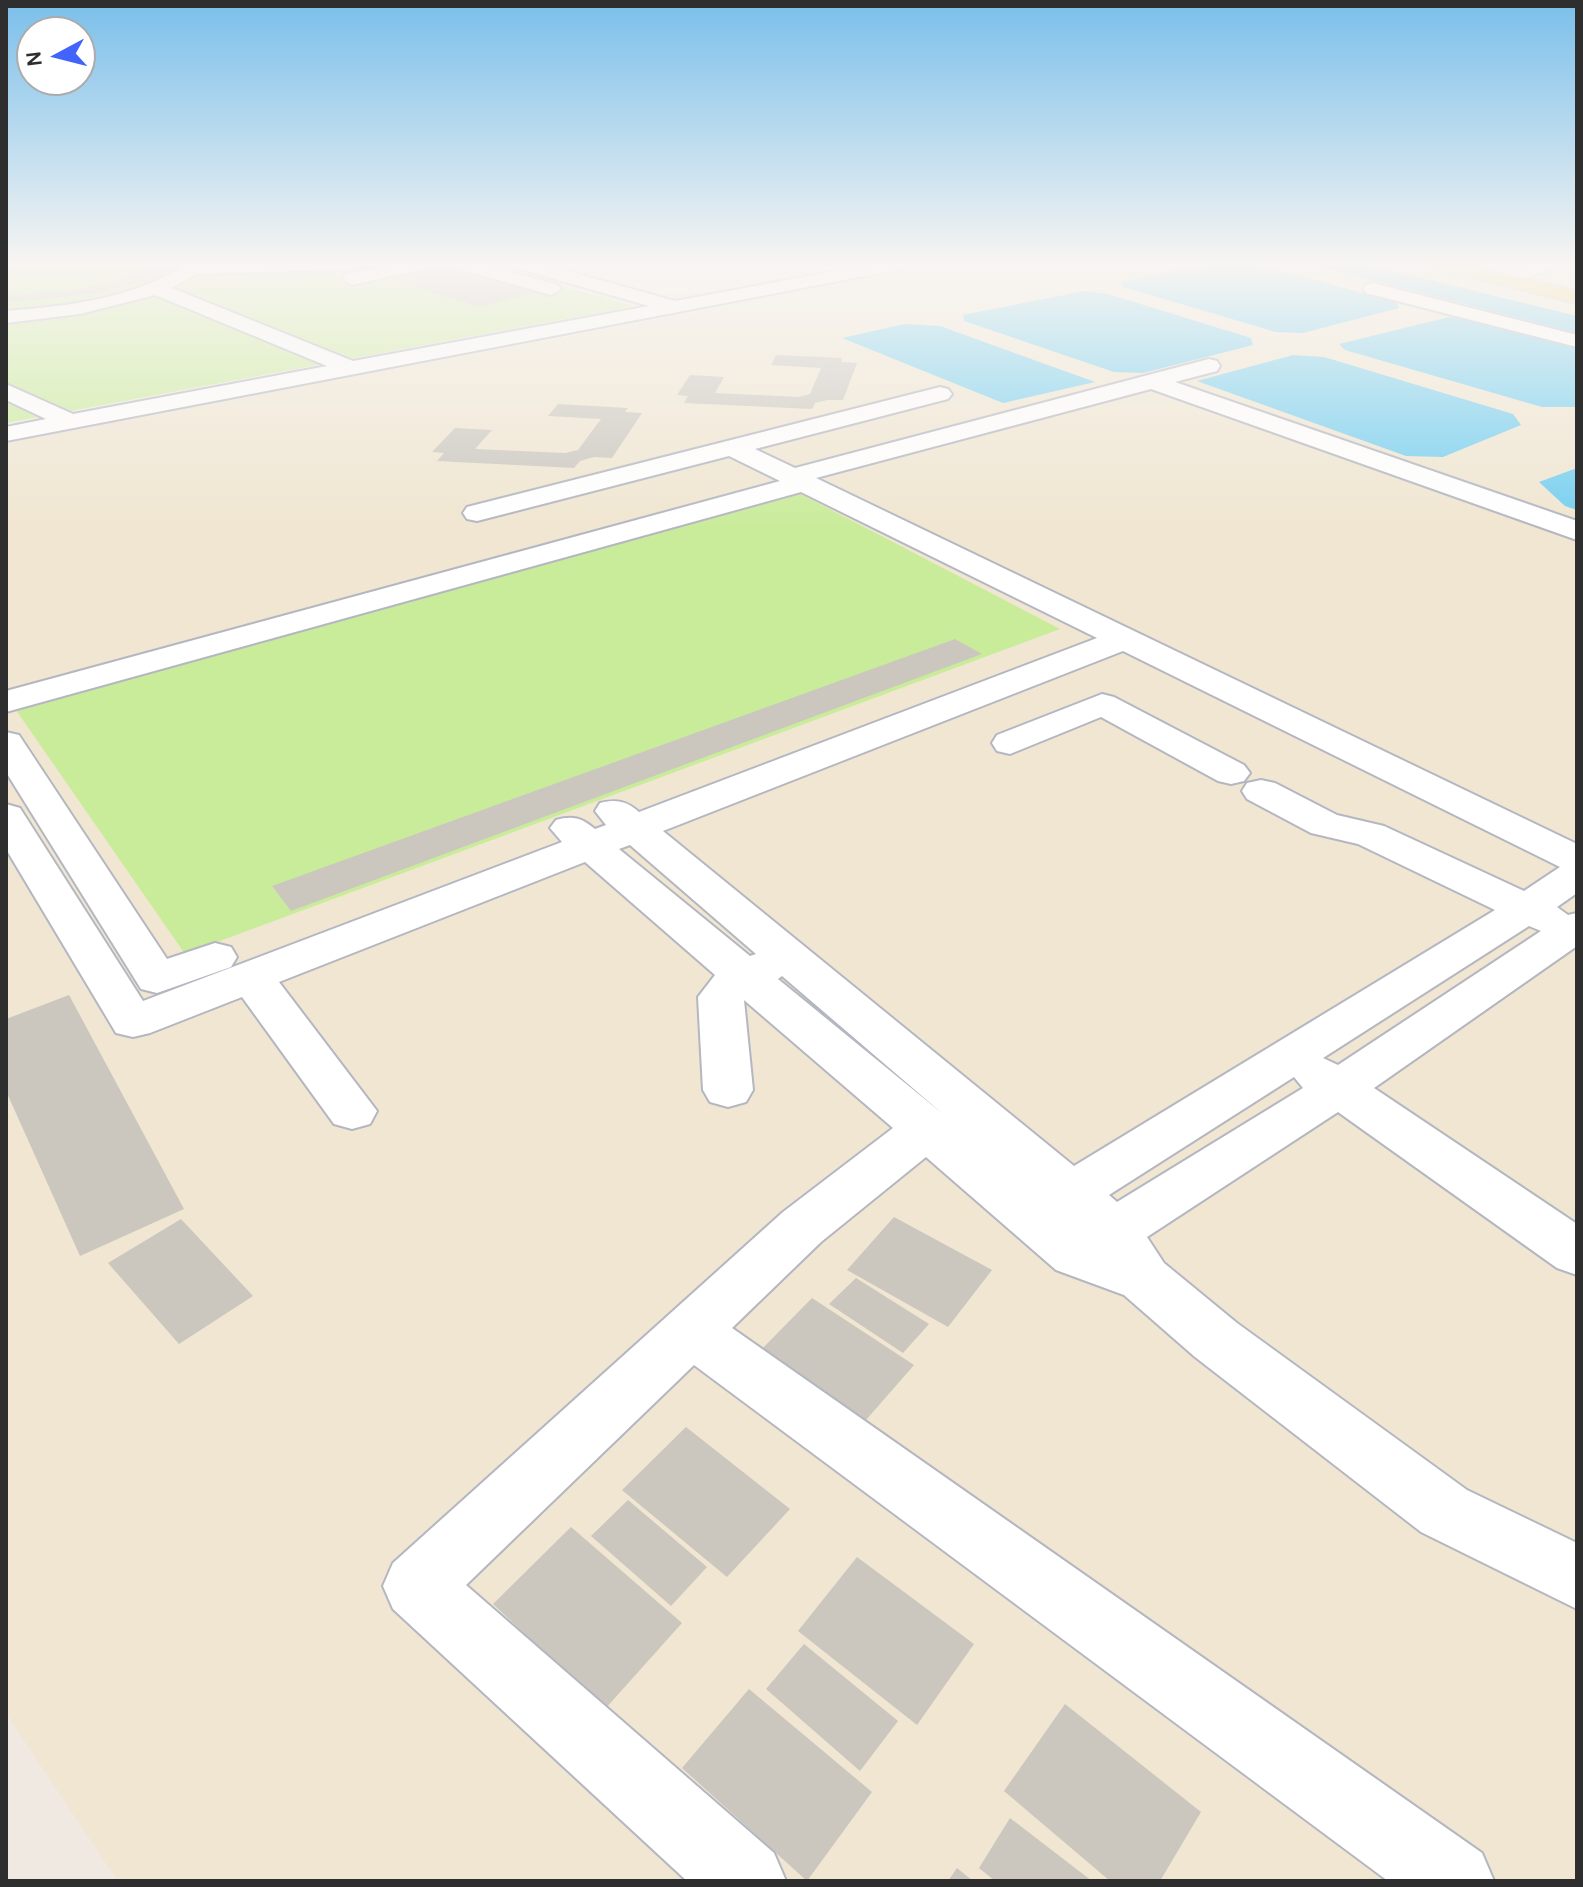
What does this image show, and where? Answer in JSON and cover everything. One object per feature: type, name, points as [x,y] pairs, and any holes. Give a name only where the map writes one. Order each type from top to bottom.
[{"type":"street","points":[[313,352],[350,368]]},
{"type":"street","points":[[6,434],[436,352]]},
{"type":"street","points":[[6,686],[1209,366]]},
{"type":"street","points":[[1151,381],[1577,531]]},
{"type":"street","points":[[6,391],[71,422]]},
{"type":"street","points":[[477,513],[940,394]]},
{"type":"street","points":[[731,447],[1577,860]]},
{"type":"street","points":[[6,702],[794,478]]},
{"type":"street","points":[[6,743],[157,979],[599,826],[1115,635]]},
{"type":"street","points":[[1010,743],[1102,704],[1325,825],[1370,834],[1575,930]]},
{"type":"street","points":[[48,808],[8,819],[133,1022],[250,976],[599,826]]},
{"type":"street","points":[[599,826],[1216,1340],[1444,1511],[1577,1577]]},
{"type":"street","points":[[1052,1206],[1527,909],[1577,874]]},
{"type":"street","points":[[1111,1254],[1339,1088],[1575,930]]},
{"type":"street","points":[[728,1090],[721,997],[728,987],[766,966]]},
{"type":"street","points":[[766,966],[927,1129],[1052,1206]]},
{"type":"street","points":[[250,976],[352,1111]]},
{"type":"street","points":[[1291,1056],[1577,1253]]},
{"type":"street","points":[[746,1881],[417,1586],[802,1227],[927,1129]]},
{"type":"street","points":[[692,1331],[1454,1881]]},
{"type":"shaded area","points":[[483,352],[1577,352],[1577,1881],[118,1881],[6,1713],[6,443]]},
{"type":"green space","points":[[6,352],[387,352],[6,423]]},
{"type":"green space","points":[[795,491],[1060,629],[185,954],[16,710]]},
{"type":"water","points":[[877,352],[1012,352],[1095,382],[1003,403]]},
{"type":"water","points":[[1055,352],[1225,352],[1143,373],[1114,372]]},
{"type":"water","points":[[1352,352],[1577,352],[1577,407],[1542,407]]},
{"type":"water","points":[[1293,355],[1324,357],[1513,414],[1521,425],[1443,457],[1406,456],[1197,381]]},
{"type":"water","points":[[1577,468],[1577,510],[1565,506],[1539,482]]},
{"type":"building","points":[[776,355],[842,358],[841,362],[857,363],[843,400],[815,403],[812,409],[684,403],[688,396],[677,395],[690,375],[724,377],[715,393],[799,397],[810,394],[821,368],[771,365]]},
{"type":"building","points":[[558,404],[628,408],[625,412],[642,413],[612,458],[594,457],[580,461],[574,468],[437,461],[444,453],[432,452],[455,428],[492,430],[475,449],[565,453],[578,450],[601,419],[548,416]]},
{"type":"building","points":[[955,639],[982,654],[291,911],[272,886]]},
{"type":"building","points":[[69,995],[184,1209],[80,1256],[6,1091],[6,1019]]},
{"type":"building","points":[[894,1217],[992,1270],[948,1327],[847,1270]]},
{"type":"building","points":[[181,1219],[253,1296],[179,1344],[108,1263]]},
{"type":"building","points":[[856,1278],[929,1324],[903,1353],[829,1304]]},
{"type":"building","points":[[812,1298],[914,1365],[859,1428],[755,1356]]},
{"type":"building","points":[[686,1427],[790,1509],[727,1577],[622,1490]]},
{"type":"building","points":[[628,1500],[707,1567],[671,1606],[591,1536]]},
{"type":"building","points":[[571,1527],[682,1623],[605,1709],[493,1604]]},
{"type":"building","points":[[857,1557],[974,1644],[917,1725],[798,1631]]},
{"type":"building","points":[[804,1644],[898,1721],[860,1771],[766,1689]]},
{"type":"building","points":[[749,1689],[872,1792],[807,1881],[682,1768]]},
{"type":"building","points":[[1065,1704],[1201,1812],[1160,1881],[1110,1881],[1004,1791]]},
{"type":"building","points":[[1010,1818],[1092,1881],[995,1881],[979,1868]]},
{"type":"building","points":[[957,1868],[973,1881],[948,1881]]}]
